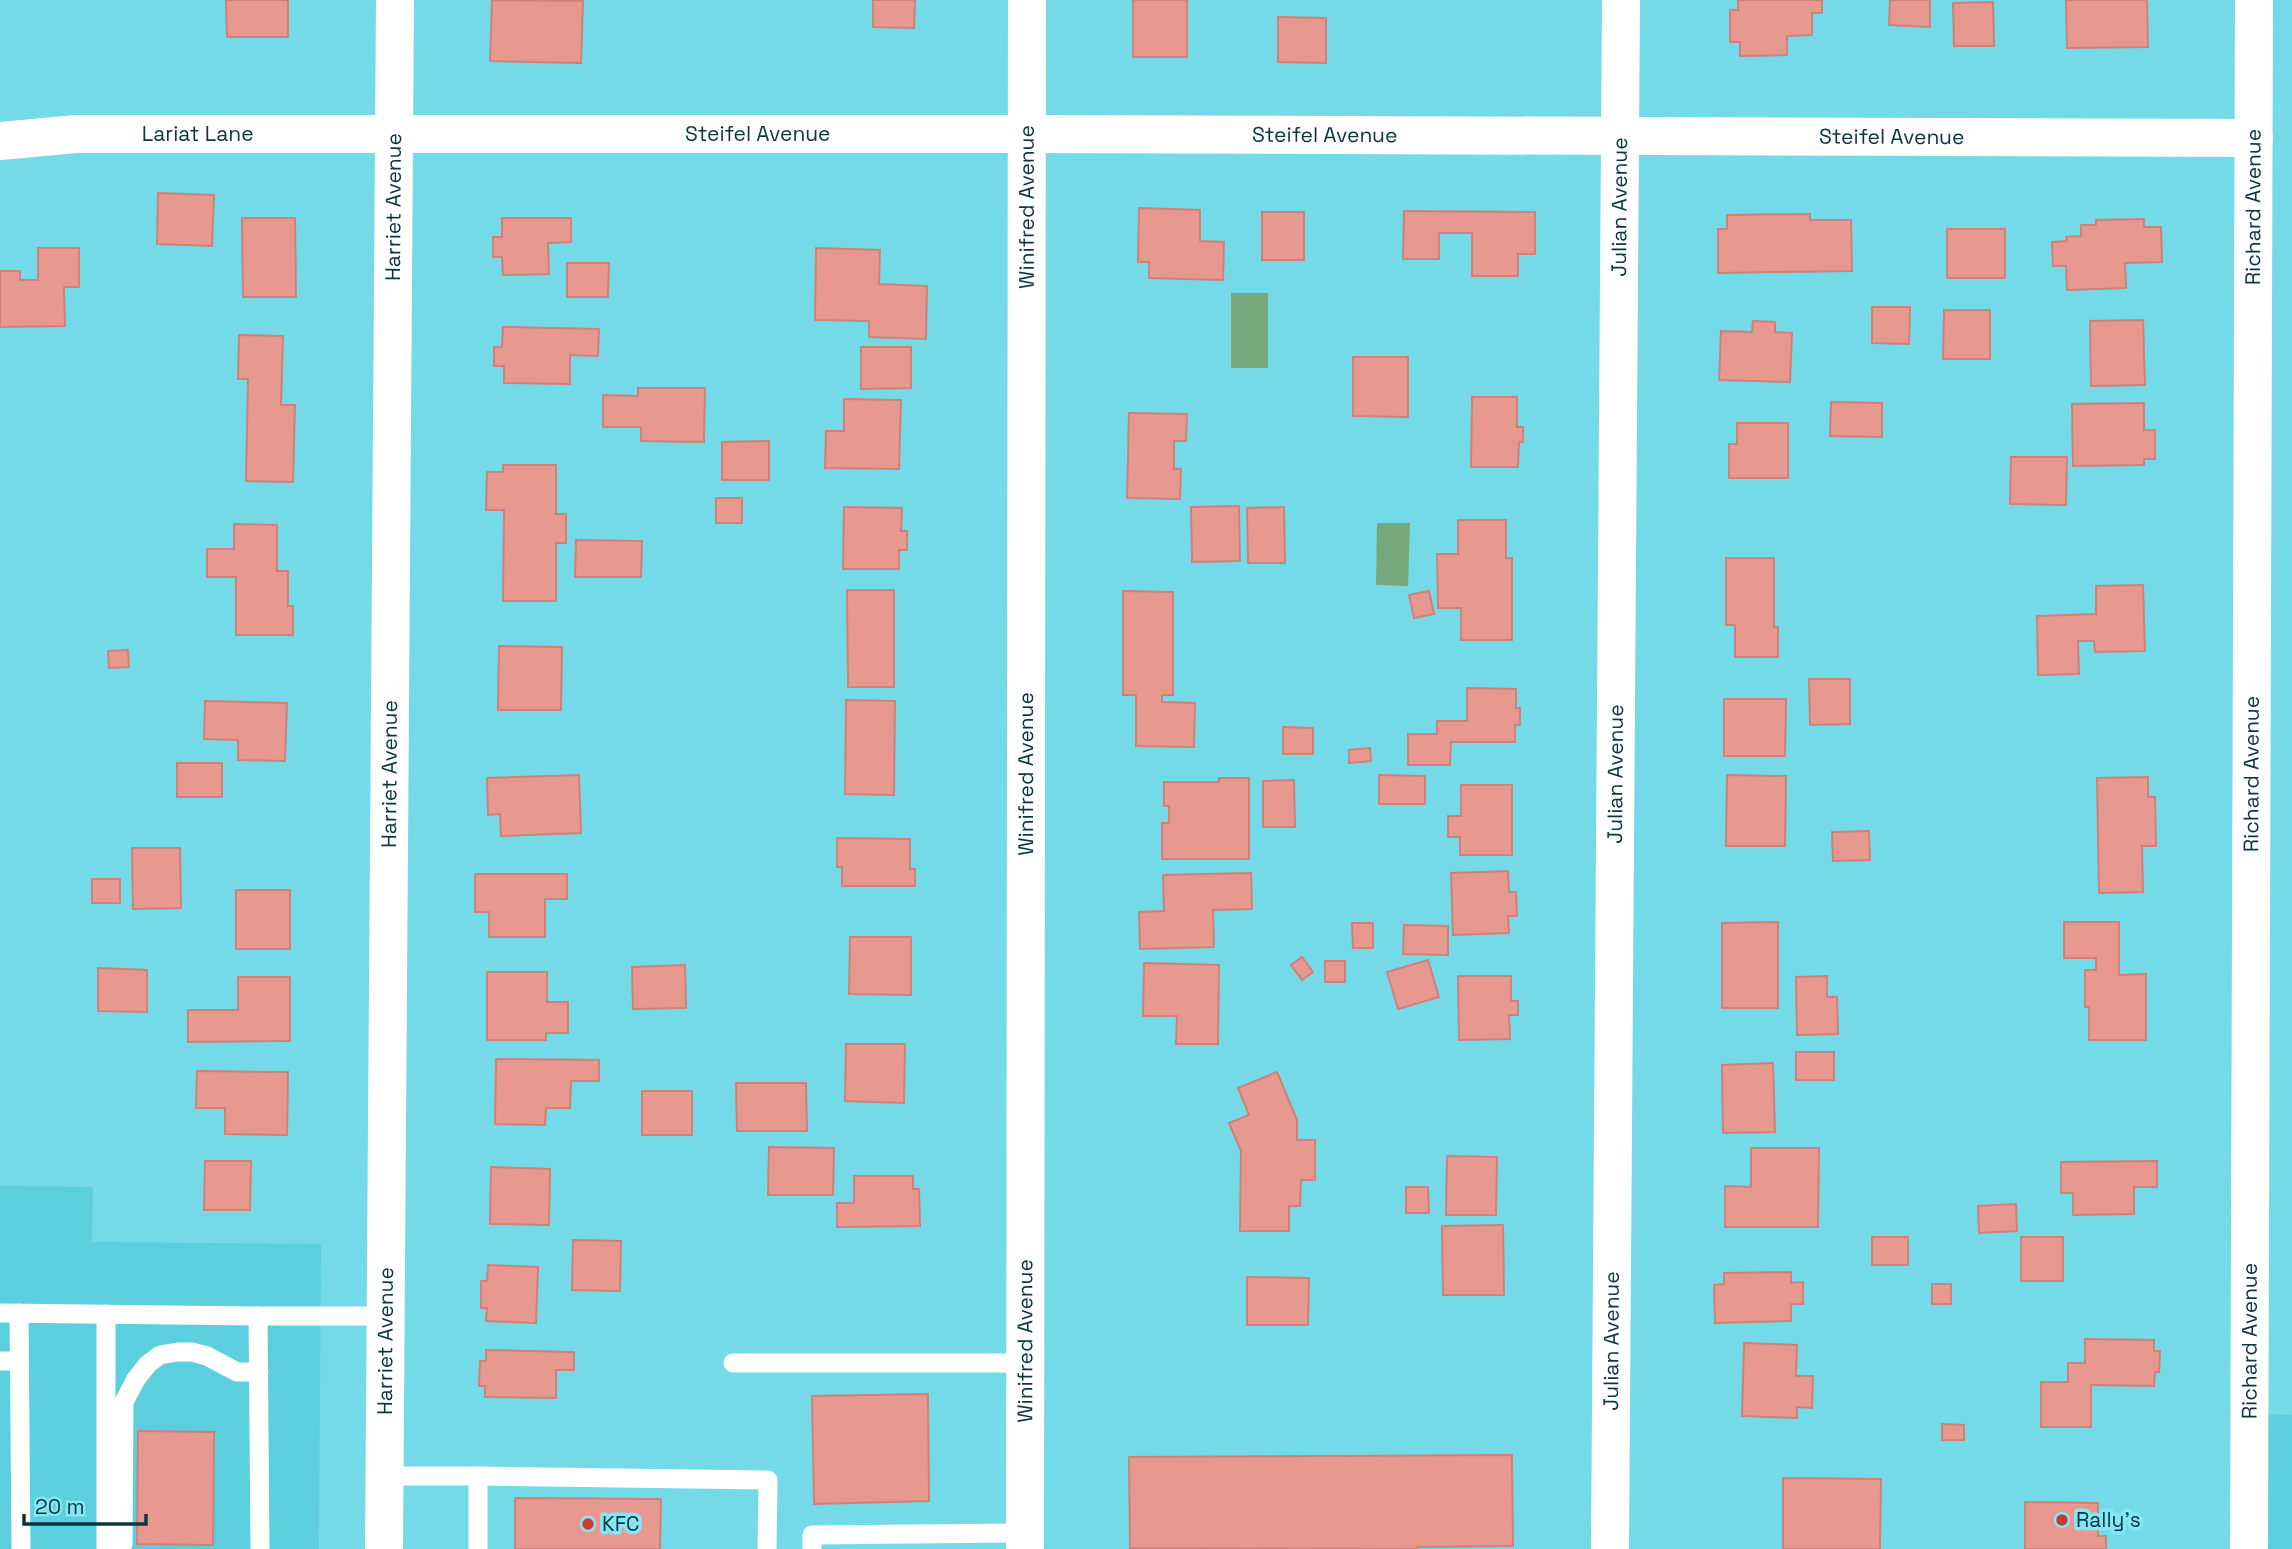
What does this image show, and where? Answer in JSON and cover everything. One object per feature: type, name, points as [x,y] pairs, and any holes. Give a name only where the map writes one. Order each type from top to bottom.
[{"type":"street","name":"Harriet Avenue","points":[[384,1549],[395,0]]},
{"type":"street","name":"Winifred Avenue","points":[[1025,1541],[1027,0]]},
{"type":"street","name":"Julian Avenue","points":[[1610,1549],[1621,0]]},
{"type":"street","name":"Richard Avenue","points":[[2249,1549],[2255,0]]},
{"type":"street","name":"Lariat Lane","points":[[0,141],[76,134],[394,134]]},
{"type":"street","name":"Steifel Avenue","points":[[394,134],[2254,138]]},
{"type":"lane","points":[[20,1549],[10,1313],[385,1316]]},
{"type":"lane","points":[[106,1314],[106,1549]]},
{"type":"lane","points":[[258,1316],[260,1549]]},
{"type":"lane","points":[[120,1549],[123,1544],[124,1402],[136,1379],[148,1364],[160,1355],[178,1352],[207,1356],[237,1371],[259,1371]]},
{"type":"lane","points":[[733,1363],[1025,1363]]},
{"type":"lane","points":[[384,1476],[768,1480],[767,1549]]},
{"type":"lane","points":[[478,1476],[478,1549]]},
{"type":"lane","points":[[812,1549],[812,1535],[1025,1541]]},
{"type":"shaded area","points":[[1231,293],[1268,293],[1268,368],[1231,368]]},
{"type":"shaded area","points":[[1377,523],[1410,523],[1408,586],[1376,585]]},
{"type":"shaded area","points":[[0,1186],[93,1187],[92,1242],[321,1244],[319,1549],[0,1549]]},
{"type":"shaded area","points":[[2255,1414],[2292,1415],[2292,1549],[2253,1549]]},
{"type":"building","points":[[226,0],[288,0],[288,37],[227,37]]},
{"type":"building","points":[[492,0],[583,1],[581,63],[490,61]]},
{"type":"building","points":[[873,0],[915,0],[914,28],[873,27]]},
{"type":"building","points":[[1133,0],[1187,0],[1187,57],[1133,57]]},
{"type":"building","points":[[1738,0],[1822,0],[1822,13],[1812,13],[1812,35],[1787,36],[1787,55],[1740,56],[1740,42],[1730,42],[1730,10],[1738,10]]},
{"type":"building","points":[[1890,0],[1930,0],[1930,27],[1889,25]]},
{"type":"building","points":[[2066,0],[2147,0],[2148,47],[2067,48]]},
{"type":"building","points":[[1993,2],[1994,46],[1954,46],[1953,3]]},
{"type":"building","points":[[1278,17],[1326,18],[1326,63],[1278,62]]},
{"type":"building","points":[[158,193],[214,195],[212,246],[157,244]]},
{"type":"building","points":[[1139,208],[1200,210],[1200,241],[1224,242],[1223,280],[1149,278],[1149,262],[1138,262]]},
{"type":"building","points":[[1404,211],[1535,212],[1535,254],[1518,254],[1518,276],[1472,276],[1472,233],[1439,233],[1439,259],[1403,259]]},
{"type":"building","points":[[1262,212],[1304,212],[1304,260],[1262,260]]},
{"type":"building","points":[[1810,214],[1810,220],[1851,220],[1852,271],[1718,273],[1718,229],[1727,229],[1727,215]]},
{"type":"building","points":[[242,218],[295,218],[296,297],[243,297]]},
{"type":"building","points":[[502,218],[571,218],[571,242],[548,243],[549,274],[503,275],[502,257],[493,257],[493,237],[502,237]]},
{"type":"building","points":[[2144,219],[2144,227],[2161,227],[2162,262],[2125,263],[2126,288],[2067,290],[2066,266],[2053,266],[2052,242],[2081,236],[2081,225],[2096,225],[2096,220]]},
{"type":"building","points":[[1947,229],[2005,229],[2005,278],[1947,278]]},
{"type":"building","points":[[38,248],[79,248],[79,287],[64,287],[65,326],[0,327],[0,271],[20,271],[20,280],[38,280]]},
{"type":"building","points":[[816,248],[880,250],[879,284],[927,286],[926,339],[869,337],[869,321],[815,320]]},
{"type":"building","points":[[567,263],[609,263],[608,297],[567,297]]},
{"type":"building","points":[[1872,307],[1910,307],[1909,344],[1872,343]]},
{"type":"building","points":[[1944,310],[1990,310],[1990,359],[1943,359]]},
{"type":"building","points":[[2143,320],[2145,385],[2091,386],[2090,321]]},
{"type":"building","points":[[1753,321],[1775,322],[1775,332],[1792,333],[1790,382],[1719,380],[1721,331],[1752,332]]},
{"type":"building","points":[[503,327],[599,329],[598,356],[570,355],[570,384],[504,383],[504,366],[494,366],[494,347],[502,347]]},
{"type":"building","points":[[239,335],[283,336],[281,405],[295,405],[293,482],[246,481],[248,379],[238,379]]},
{"type":"building","points":[[861,347],[911,347],[911,388],[861,389]]},
{"type":"building","points":[[1353,357],[1408,357],[1408,417],[1353,416]]},
{"type":"building","points":[[638,388],[705,388],[704,442],[641,441],[641,427],[603,427],[603,395],[638,396]]},
{"type":"building","points":[[1472,397],[1517,397],[1517,427],[1523,427],[1523,442],[1519,442],[1518,467],[1471,467]]},
{"type":"building","points":[[844,399],[901,400],[899,469],[825,468],[826,431],[844,431]]},
{"type":"building","points":[[1831,402],[1882,403],[1882,437],[1830,436]]},
{"type":"building","points":[[2144,403],[2144,430],[2155,430],[2155,459],[2144,459],[2144,465],[2073,466],[2072,404]]},
{"type":"building","points":[[1129,413],[1187,414],[1186,441],[1174,441],[1174,469],[1181,469],[1180,499],[1127,498]]},
{"type":"building","points":[[1737,423],[1788,423],[1788,478],[1729,478],[1729,444],[1737,444]]},
{"type":"building","points":[[769,441],[769,480],[722,480],[722,442]]},
{"type":"building","points":[[2011,457],[2067,457],[2066,505],[2010,504]]},
{"type":"building","points":[[503,465],[556,465],[556,514],[566,514],[566,543],[556,543],[556,601],[503,601],[504,510],[486,510],[487,472],[503,472]]},
{"type":"building","points":[[716,498],[742,498],[742,523],[716,523]]},
{"type":"building","points":[[1239,506],[1240,561],[1192,562],[1191,507]]},
{"type":"building","points":[[844,507],[902,508],[901,531],[907,531],[907,550],[899,550],[899,569],[843,569]]},
{"type":"building","points":[[1284,507],[1285,563],[1248,563],[1247,508]]},
{"type":"building","points":[[1458,520],[1506,520],[1506,558],[1512,558],[1512,640],[1461,640],[1461,608],[1438,608],[1437,554],[1458,554]]},
{"type":"building","points":[[234,524],[277,525],[277,571],[288,571],[288,606],[293,606],[293,635],[236,635],[236,577],[207,577],[207,549],[234,549]]},
{"type":"building","points":[[576,540],[642,541],[641,577],[575,577]]},
{"type":"building","points":[[1726,558],[1774,558],[1774,627],[1778,627],[1778,657],[1735,657],[1735,625],[1726,625]]},
{"type":"building","points":[[2143,585],[2145,651],[2095,652],[2094,641],[2078,641],[2079,674],[2038,675],[2037,616],[2096,614],[2096,586]]},
{"type":"building","points":[[847,590],[894,590],[894,687],[848,687]]},
{"type":"building","points":[[1123,591],[1173,592],[1173,695],[1162,695],[1162,702],[1195,703],[1194,747],[1136,746],[1136,695],[1123,695]]},
{"type":"building","points":[[1429,591],[1434,614],[1414,618],[1409,595]]},
{"type":"building","points":[[499,646],[562,647],[561,710],[498,710]]},
{"type":"building","points":[[128,650],[129,667],[109,668],[108,651]]},
{"type":"building","points":[[1809,679],[1850,679],[1850,724],[1810,725]]},
{"type":"building","points":[[1467,688],[1516,689],[1520,725],[1515,725],[1515,742],[1451,742],[1450,765],[1408,765],[1408,734],[1437,734],[1437,721],[1467,721]]},
{"type":"building","points":[[1724,699],[1786,699],[1785,756],[1724,756]]},
{"type":"building","points":[[846,700],[895,701],[894,795],[845,794]]},
{"type":"building","points":[[205,701],[287,703],[285,761],[238,760],[238,740],[204,739]]},
{"type":"building","points":[[1283,727],[1313,728],[1313,754],[1283,754]]},
{"type":"building","points":[[1370,748],[1371,761],[1349,763],[1349,750]]},
{"type":"building","points":[[177,763],[222,763],[222,797],[177,797]]},
{"type":"building","points":[[579,775],[581,833],[501,836],[500,814],[488,815],[487,778]]},
{"type":"building","points":[[1379,775],[1425,776],[1425,804],[1379,804]]},
{"type":"building","points":[[1727,775],[1786,776],[1785,846],[1726,846]]},
{"type":"building","points":[[2148,777],[2148,797],[2155,797],[2156,846],[2142,846],[2143,892],[2099,893],[2097,778]]},
{"type":"building","points":[[1219,778],[1249,778],[1249,859],[1162,859],[1162,823],[1169,823],[1169,806],[1164,806],[1164,782],[1219,782]]},
{"type":"building","points":[[1294,780],[1295,827],[1263,827],[1263,781]]},
{"type":"building","points":[[1461,785],[1512,785],[1512,855],[1460,855],[1460,837],[1448,837],[1448,816],[1461,816]]},
{"type":"building","points":[[1869,831],[1870,860],[1833,861],[1832,832]]},
{"type":"building","points":[[837,838],[910,839],[910,869],[915,869],[915,886],[842,886],[842,867],[837,867]]},
{"type":"building","points":[[132,848],[180,848],[181,908],[133,909]]},
{"type":"building","points":[[1508,871],[1509,892],[1516,892],[1517,916],[1508,916],[1509,933],[1453,935],[1451,873]]},
{"type":"building","points":[[1251,873],[1252,909],[1213,910],[1214,947],[1140,949],[1139,912],[1164,911],[1163,875]]},
{"type":"building","points":[[475,874],[567,874],[567,899],[545,899],[545,937],[489,937],[489,912],[475,912]]},
{"type":"building","points":[[92,879],[120,879],[120,903],[92,903]]},
{"type":"building","points":[[236,890],[290,890],[290,949],[236,949]]},
{"type":"building","points":[[1778,922],[1778,1008],[1722,1008],[1722,923]]},
{"type":"building","points":[[2064,922],[2119,922],[2119,975],[2146,974],[2146,1040],[2089,1040],[2089,1007],[2085,1007],[2085,970],[2096,970],[2096,958],[2064,958]]},
{"type":"building","points":[[1352,923],[1373,923],[1373,948],[1353,948]]},
{"type":"building","points":[[1404,925],[1448,926],[1448,955],[1403,954]]},
{"type":"building","points":[[850,937],[911,937],[911,995],[849,994]]},
{"type":"building","points":[[1302,957],[1313,972],[1302,980],[1291,965]]},
{"type":"building","points":[[1428,960],[1439,997],[1398,1009],[1387,972]]},
{"type":"building","points":[[1325,961],[1345,961],[1345,982],[1325,982]]},
{"type":"building","points":[[1144,963],[1219,965],[1218,1044],[1176,1044],[1177,1016],[1143,1016]]},
{"type":"building","points":[[685,965],[686,1008],[633,1009],[632,967]]},
{"type":"building","points":[[98,968],[147,970],[147,1012],[98,1011]]},
{"type":"building","points":[[487,972],[547,972],[547,1002],[568,1002],[568,1033],[546,1033],[546,1040],[487,1040]]},
{"type":"building","points":[[1458,976],[1511,976],[1511,1001],[1518,1001],[1518,1015],[1509,1015],[1510,1039],[1459,1040]]},
{"type":"building","points":[[1827,976],[1827,997],[1837,997],[1838,1034],[1797,1035],[1796,977]]},
{"type":"building","points":[[238,977],[290,977],[290,1041],[188,1042],[188,1010],[238,1010]]},
{"type":"building","points":[[846,1044],[905,1044],[904,1103],[845,1101]]},
{"type":"building","points":[[1796,1052],[1834,1052],[1834,1080],[1796,1080]]},
{"type":"building","points":[[496,1059],[599,1060],[599,1081],[571,1081],[570,1108],[546,1108],[545,1125],[495,1124]]},
{"type":"building","points":[[1773,1063],[1775,1132],[1723,1133],[1722,1065]]},
{"type":"building","points":[[197,1071],[288,1072],[287,1135],[225,1134],[225,1108],[196,1108]]},
{"type":"building","points":[[1277,1072],[1297,1120],[1297,1140],[1315,1140],[1315,1180],[1301,1180],[1300,1206],[1289,1206],[1289,1231],[1240,1231],[1241,1151],[1229,1123],[1249,1115],[1238,1088]]},
{"type":"building","points":[[736,1083],[806,1083],[807,1131],[737,1131]]},
{"type":"building","points":[[642,1091],[692,1091],[692,1135],[642,1135]]},
{"type":"building","points":[[769,1147],[834,1148],[833,1195],[768,1195]]},
{"type":"building","points":[[1751,1148],[1819,1148],[1818,1227],[1725,1227],[1725,1186],[1751,1187]]},
{"type":"building","points":[[1447,1156],[1497,1157],[1496,1215],[1446,1215]]},
{"type":"building","points":[[205,1161],[251,1161],[250,1210],[204,1210]]},
{"type":"building","points":[[2157,1161],[2157,1187],[2134,1187],[2134,1214],[2073,1215],[2073,1193],[2061,1193],[2061,1162]]},
{"type":"building","points":[[491,1167],[550,1169],[549,1225],[490,1224]]},
{"type":"building","points":[[854,1176],[913,1176],[913,1189],[919,1189],[920,1226],[837,1227],[837,1203],[854,1203]]},
{"type":"building","points":[[1406,1187],[1428,1187],[1429,1213],[1406,1213]]},
{"type":"building","points":[[2016,1204],[2017,1231],[1979,1233],[1978,1206]]},
{"type":"building","points":[[1503,1225],[1504,1295],[1443,1295],[1442,1226]]},
{"type":"building","points":[[1872,1237],[1908,1237],[1908,1265],[1872,1265]]},
{"type":"building","points":[[2021,1237],[2063,1237],[2063,1281],[2021,1281]]},
{"type":"building","points":[[573,1240],[621,1241],[620,1291],[572,1290]]},
{"type":"building","points":[[488,1265],[538,1267],[536,1323],[486,1321],[487,1308],[481,1308],[481,1281],[487,1281]]},
{"type":"building","points":[[1791,1272],[1791,1283],[1803,1282],[1803,1304],[1791,1304],[1791,1321],[1715,1323],[1714,1285],[1724,1284],[1724,1273]]},
{"type":"building","points":[[1247,1277],[1309,1278],[1308,1325],[1247,1325]]},
{"type":"building","points":[[1932,1284],[1951,1284],[1951,1304],[1932,1304]]},
{"type":"building","points":[[2085,1339],[2154,1340],[2154,1351],[2160,1351],[2159,1372],[2155,1372],[2154,1386],[2091,1385],[2091,1427],[2041,1427],[2041,1382],[2068,1382],[2068,1363],[2085,1363]]},
{"type":"building","points":[[1744,1343],[1797,1345],[1796,1376],[1813,1376],[1812,1408],[1797,1407],[1797,1418],[1742,1416]]},
{"type":"building","points":[[486,1350],[574,1352],[574,1370],[556,1370],[556,1398],[485,1397],[485,1386],[479,1386],[480,1361],[486,1361]]},
{"type":"building","points":[[928,1394],[929,1501],[814,1504],[812,1396]]},
{"type":"building","points":[[1942,1424],[1964,1425],[1964,1440],[1942,1440]]},
{"type":"building","points":[[138,1431],[214,1432],[213,1545],[137,1544]]},
{"type":"building","points":[[1512,1455],[1513,1546],[1417,1549],[1130,1548],[1129,1457]]},
{"type":"building","points":[[1783,1478],[1881,1479],[1880,1549],[1783,1549]]},
{"type":"building","name":"KFC","points":[[515,1498],[661,1499],[660,1549],[515,1549]]},
{"type":"building","name":"Rally's","points":[[2025,1502],[2098,1503],[2098,1536],[2106,1536],[2106,1549],[2025,1549]]},
{"type":"place","name":"Rally's","points":[[2062,1520]]},
{"type":"place","name":"KFC","points":[[588,1524]]}]
